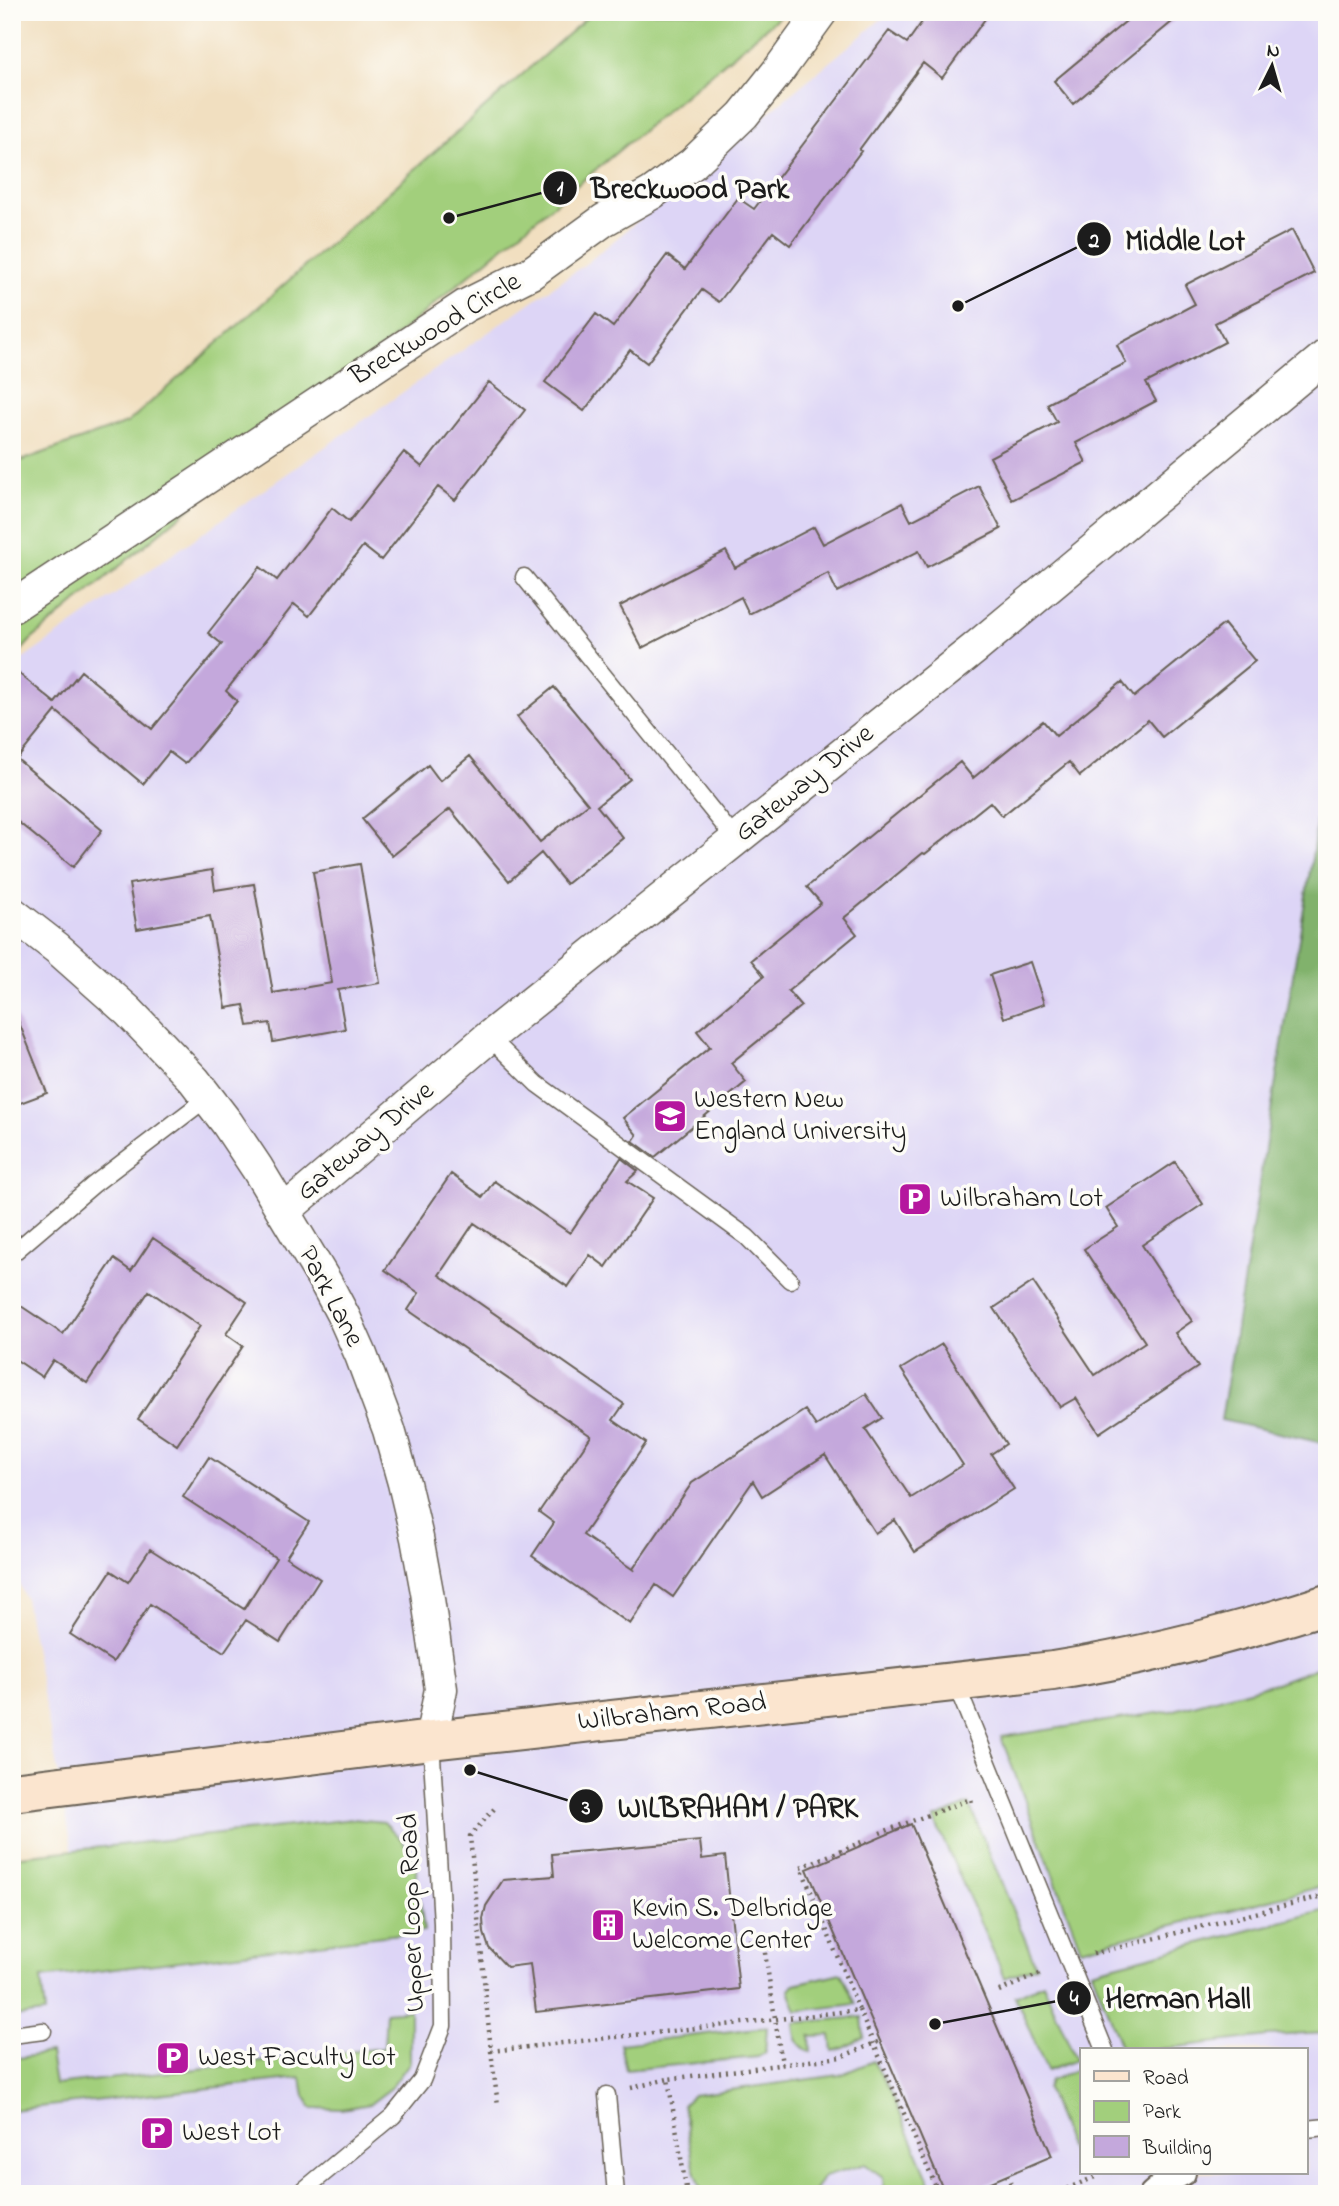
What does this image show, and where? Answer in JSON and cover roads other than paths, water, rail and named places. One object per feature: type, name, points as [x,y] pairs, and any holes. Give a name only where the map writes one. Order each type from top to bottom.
[{"type":"main road","name":"Wilbraham Road","points":[[12,1792],[431,1740],[1054,1671],[1138,1656],[1327,1604]]},
{"type":"street","name":"Breckwood Circle","points":[[12,607],[465,306],[531,273],[604,220],[675,178],[709,150],[743,115],[821,12]]},
{"type":"street","name":"Gateway Drive","points":[[283,1212],[489,1037],[974,649],[1327,355]]},
{"type":"street","name":"Park Lane","points":[[12,913],[57,948],[128,1011],[194,1080],[227,1124],[283,1212],[345,1319],[376,1392],[404,1483],[427,1592],[441,1689],[431,1740]]},
{"type":"street","points":[[1152,2194],[1166,2182],[1182,2174]]},
{"type":"lane","points":[[524,577],[736,840]]},
{"type":"lane","points":[[489,1037],[537,1084],[747,1237],[790,1280]]},
{"type":"lane","points":[[12,1254],[93,1185],[206,1098]]},
{"type":"lane","points":[[955,1682],[1104,2048]]},
{"type":"lane","name":"Upper Loop Road","points":[[299,2194],[393,2116],[422,2080],[443,2026],[442,1935],[431,1740]]},
{"type":"lane","points":[[12,2035],[43,2031]]},
{"type":"lane","points":[[607,2095],[615,2194]]},
{"type":"lane","points":[[1308,2129],[1327,2127]]},
{"type":"place","name":"Breckwood Park","points":[[449,218]]},
{"type":"place","name":"Middle Lot","points":[[958,306]]},
{"type":"place","name":"Western New England University","points":[[670,1116]]},
{"type":"place","name":"Wilbraham Lot","points":[[915,1199]]},
{"type":"place","name":"WILBRAHAM / PARK","points":[[470,1770]]},
{"type":"place","name":"Kevin S. Delbridge Welcome Center","points":[[608,1925]]},
{"type":"place","name":"Herman Hall","points":[[935,2024]]},
{"type":"place","name":"West Faculty Lot","points":[[173,2058]]},
{"type":"place","name":"West Lot","points":[[157,2133]]}]
